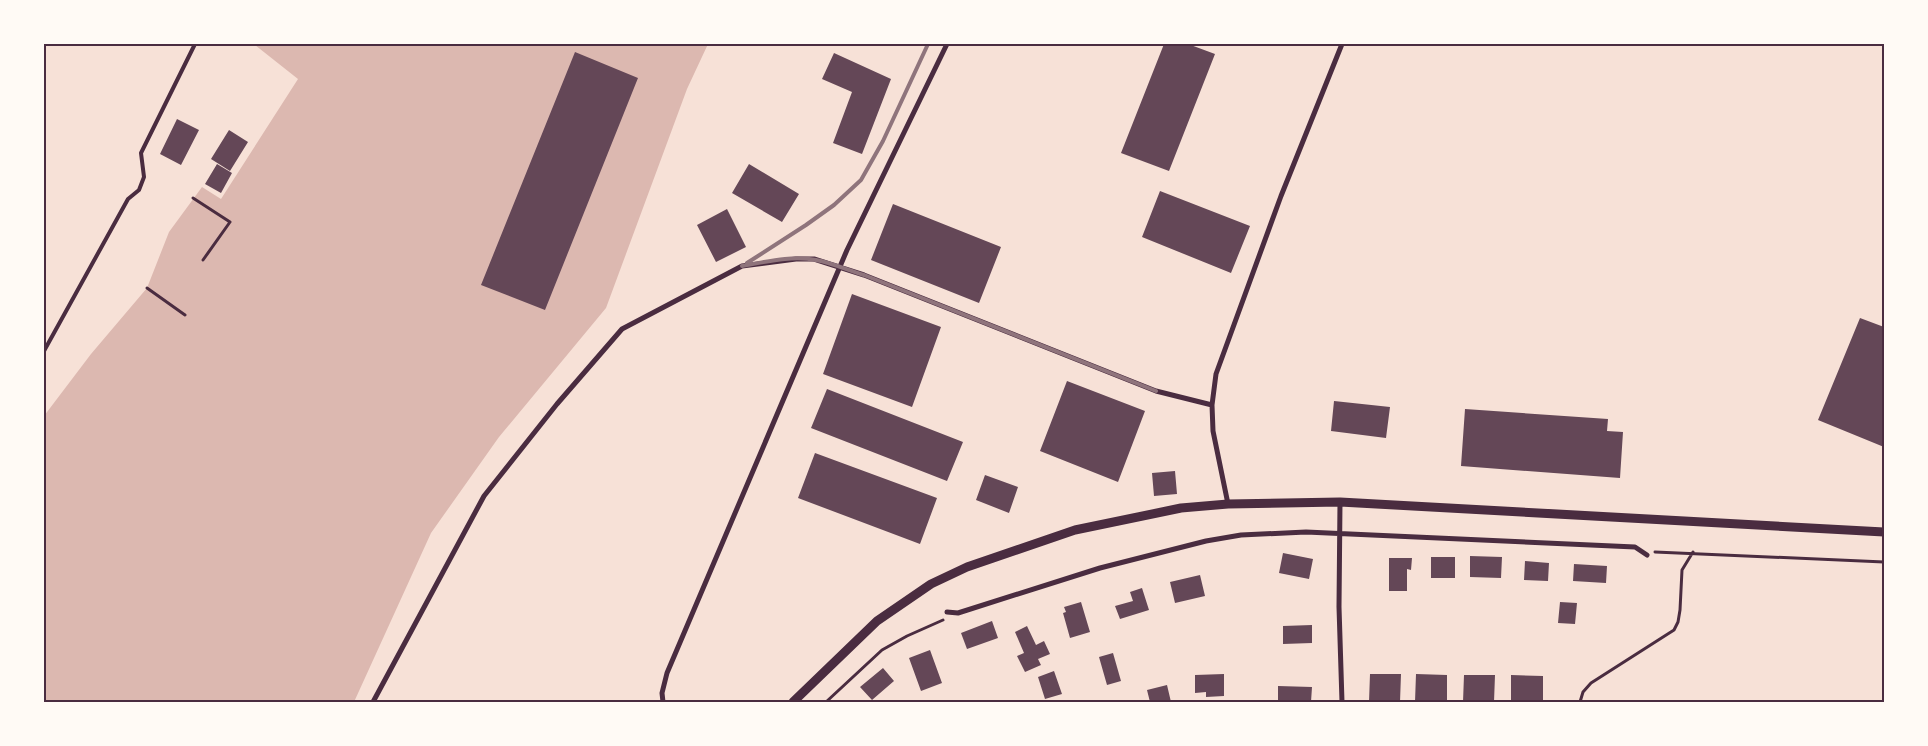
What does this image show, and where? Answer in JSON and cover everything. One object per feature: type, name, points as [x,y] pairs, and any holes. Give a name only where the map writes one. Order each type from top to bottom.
[{"type":"street","points":[[663,702],[662,693],[667,673],[840,267],[947,44]]},
{"type":"street","points":[[1228,504],[1213,431],[1212,405],[1216,374],[1281,196],[1342,44]]},
{"type":"street","points":[[373,702],[484,496],[557,404],[622,329],[742,266],[796,258],[814,260],[864,274],[1156,391],[1212,405]]},
{"type":"street","points":[[1340,502],[1339,607],[1342,702]]},
{"type":"street","points":[[793,702],[877,621],[931,584],[968,567],[1011,551],[1084,528],[1181,508],[1228,504],[1340,502],[1884,532]]},
{"type":"street","points":[[946,612],[958,613],[1100,568],[1206,541],[1241,535],[1306,532],[1636,547],[1647,555]]},
{"type":"lane","points":[[44,351],[128,199],[139,190],[144,177],[141,152],[195,44]]},
{"type":"path","points":[[193,198],[230,222],[204,260]]},
{"type":"path","points":[[147,288],[185,315]]},
{"type":"path","points":[[1647,555],[1658,550],[1884,562]]},
{"type":"path","points":[[1580,702],[1583,692],[1591,683],[1674,630],[1678,622],[1680,610],[1682,570],[1693,552]]},
{"type":"path","points":[[826,702],[882,650],[907,636],[943,621],[946,612]]},
{"type":"shaded area","points":[[255,44],[708,44],[687,89],[606,308],[499,437],[431,533],[354,702],[44,702],[44,416],[91,354],[147,288],[169,232],[202,187],[221,199],[298,79]]},
{"type":"building","points":[[1164,44],[1188,44],[1215,54],[1169,171],[1121,153]]},
{"type":"building","points":[[575,52],[638,78],[545,310],[481,285]]},
{"type":"building","points":[[834,53],[891,79],[862,154],[833,143],[852,92],[822,79]]},
{"type":"building","points":[[177,119],[199,130],[181,165],[160,154]]},
{"type":"building","points":[[229,130],[248,142],[230,171],[211,159]]},
{"type":"building","points":[[217,164],[232,173],[221,193],[205,184]]},
{"type":"building","points":[[749,164],[799,194],[782,222],[732,193]]},
{"type":"building","points":[[1160,191],[1250,226],[1231,273],[1142,237]]},
{"type":"building","points":[[893,204],[1001,247],[979,303],[871,260]]},
{"type":"building","points":[[727,209],[746,247],[716,262],[697,225]]},
{"type":"building","points":[[852,294],[941,327],[912,407],[823,374]]},
{"type":"building","points":[[1860,318],[1884,327],[1884,447],[1818,420]]},
{"type":"building","points":[[1067,381],[1145,411],[1118,482],[1040,451]]},
{"type":"building","points":[[827,389],[963,442],[947,481],[811,428]]},
{"type":"building","points":[[1334,401],[1390,407],[1386,438],[1331,431]]},
{"type":"building","points":[[1465,409],[1608,419],[1607,431],[1623,432],[1620,478],[1461,466]]},
{"type":"building","points":[[815,453],[937,498],[920,544],[798,498]]},
{"type":"building","points":[[1175,471],[1177,494],[1154,496],[1152,473]]},
{"type":"building","points":[[985,475],[1018,487],[1009,513],[976,500]]},
{"type":"building","points":[[1283,553],[1313,559],[1309,579],[1279,573]]},
{"type":"building","points":[[1470,556],[1502,557],[1501,578],[1470,577]]},
{"type":"building","points":[[1431,557],[1455,557],[1455,578],[1431,578]]},
{"type":"building","points":[[1389,558],[1412,558],[1411,570],[1407,569],[1407,591],[1389,591]]},
{"type":"building","points":[[1525,561],[1549,563],[1548,581],[1524,580]]},
{"type":"building","points":[[1574,564],[1607,566],[1606,583],[1573,581]]},
{"type":"building","points":[[1200,575],[1205,596],[1175,603],[1170,582]]},
{"type":"building","points":[[1142,588],[1149,610],[1120,619],[1115,606],[1133,601],[1130,592]]},
{"type":"building","points":[[1081,602],[1090,632],[1070,638],[1063,613],[1066,612],[1064,607]]},
{"type":"building","points":[[1560,602],[1577,603],[1575,624],[1558,623]]},
{"type":"building","points":[[992,621],[998,638],[967,649],[961,633]]},
{"type":"building","points":[[1312,625],[1312,643],[1283,644],[1283,626]]},
{"type":"building","points":[[1027,626],[1036,645],[1044,641],[1050,654],[1038,659],[1041,665],[1025,672],[1017,656],[1024,653],[1015,632]]},
{"type":"building","points":[[930,650],[942,683],[921,691],[909,658]]},
{"type":"building","points":[[1113,653],[1121,681],[1107,685],[1099,657]]},
{"type":"building","points":[[883,668],[894,681],[872,700],[860,687]]},
{"type":"building","points":[[1054,671],[1062,694],[1045,699],[1038,677]]},
{"type":"building","points":[[1224,674],[1224,696],[1206,697],[1206,692],[1195,693],[1195,675]]},
{"type":"building","points":[[1370,674],[1401,674],[1400,702],[1369,702]]},
{"type":"building","points":[[1416,674],[1447,675],[1447,702],[1415,702]]},
{"type":"building","points":[[1464,675],[1495,675],[1494,702],[1463,702]]},
{"type":"building","points":[[1511,675],[1543,676],[1543,702],[1511,702]]},
{"type":"building","points":[[1167,685],[1171,702],[1150,702],[1147,690]]},
{"type":"building","points":[[1278,686],[1312,687],[1311,702],[1278,702]]},
{"type":"railway","points":[[747,263],[834,205],[861,180],[883,141],[928,44]]},
{"type":"railway","points":[[742,266],[798,258],[828,263],[864,275],[1156,391]]}]
